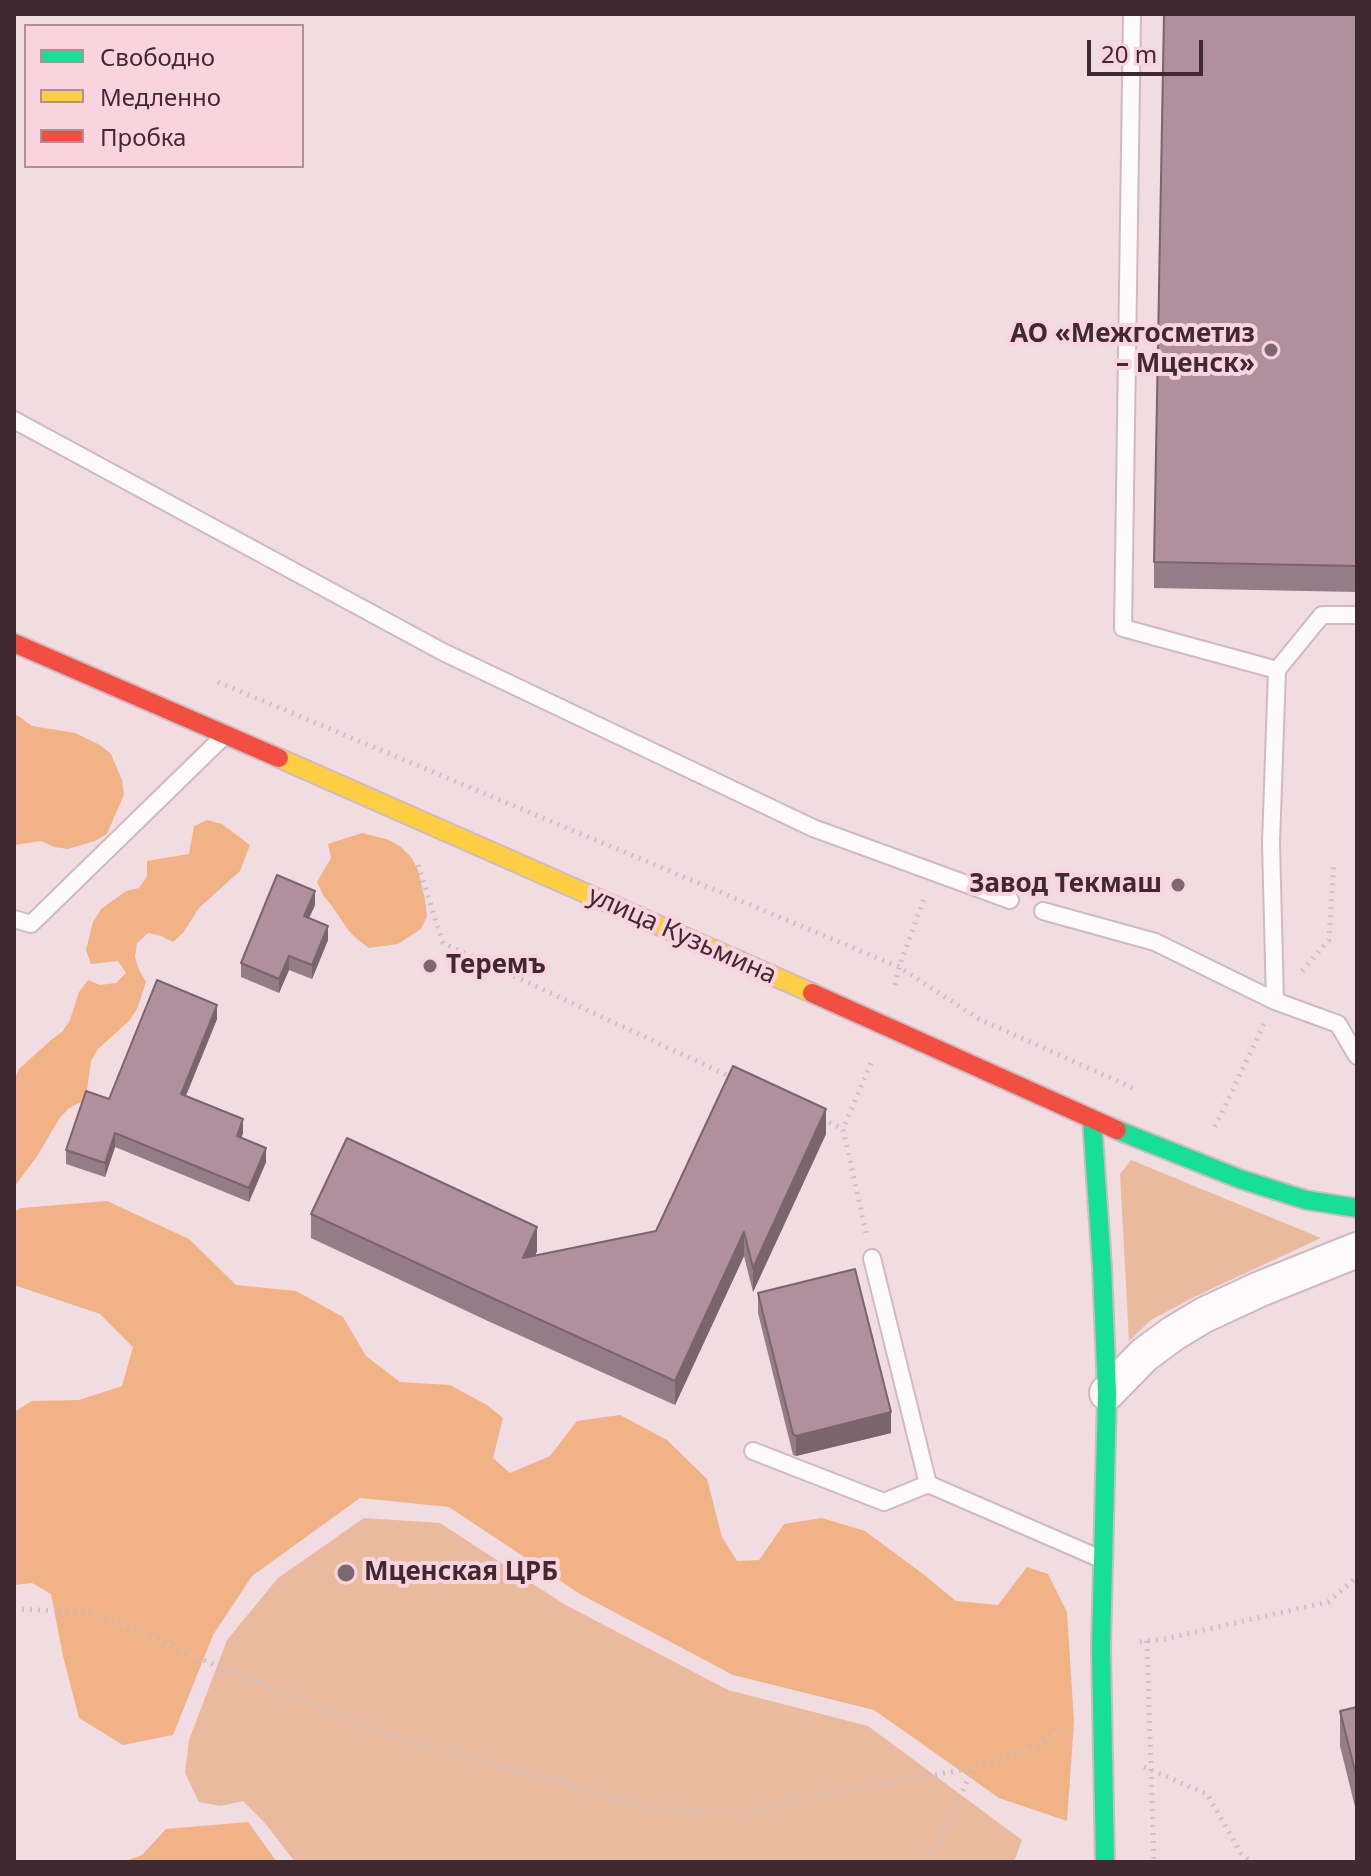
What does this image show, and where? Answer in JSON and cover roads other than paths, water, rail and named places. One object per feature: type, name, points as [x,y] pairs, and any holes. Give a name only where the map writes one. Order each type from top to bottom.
[{"type":"main road","name":"улица Кузьмина","points":[[14,643],[428,823],[1092,1120],[1240,1179],[1306,1200],[1357,1208]]},
{"type":"main road","points":[[1092,1120],[1107,1393],[1101,1648],[1105,1862]]},
{"type":"street","points":[[1107,1393],[1144,1355],[1184,1327],[1260,1289],[1357,1250]]},
{"type":"lane","points":[[1132,14],[1123,628],[1277,670]]},
{"type":"lane","points":[[14,420],[443,652],[813,828],[1010,900]]},
{"type":"lane","points":[[1275,1001],[1271,843],[1277,670],[1322,615],[1357,615]]},
{"type":"lane","points":[[14,919],[31,924],[225,735]]},
{"type":"lane","points":[[1043,911],[1155,942],[1275,1001],[1338,1024],[1357,1056]]},
{"type":"lane","points":[[872,1258],[928,1484]]},
{"type":"lane","points":[[753,1451],[884,1502],[928,1484],[1102,1559]]},
{"type":"place","name":"АО «Межгосметиз – Мценск»","points":[[1271,350]]},
{"type":"place","name":"Завод Текмаш","points":[[1178,885]]},
{"type":"place","name":"Теремъ","points":[[430,966]]},
{"type":"place","name":"Мценская ЦРБ","points":[[346,1573]]}]
